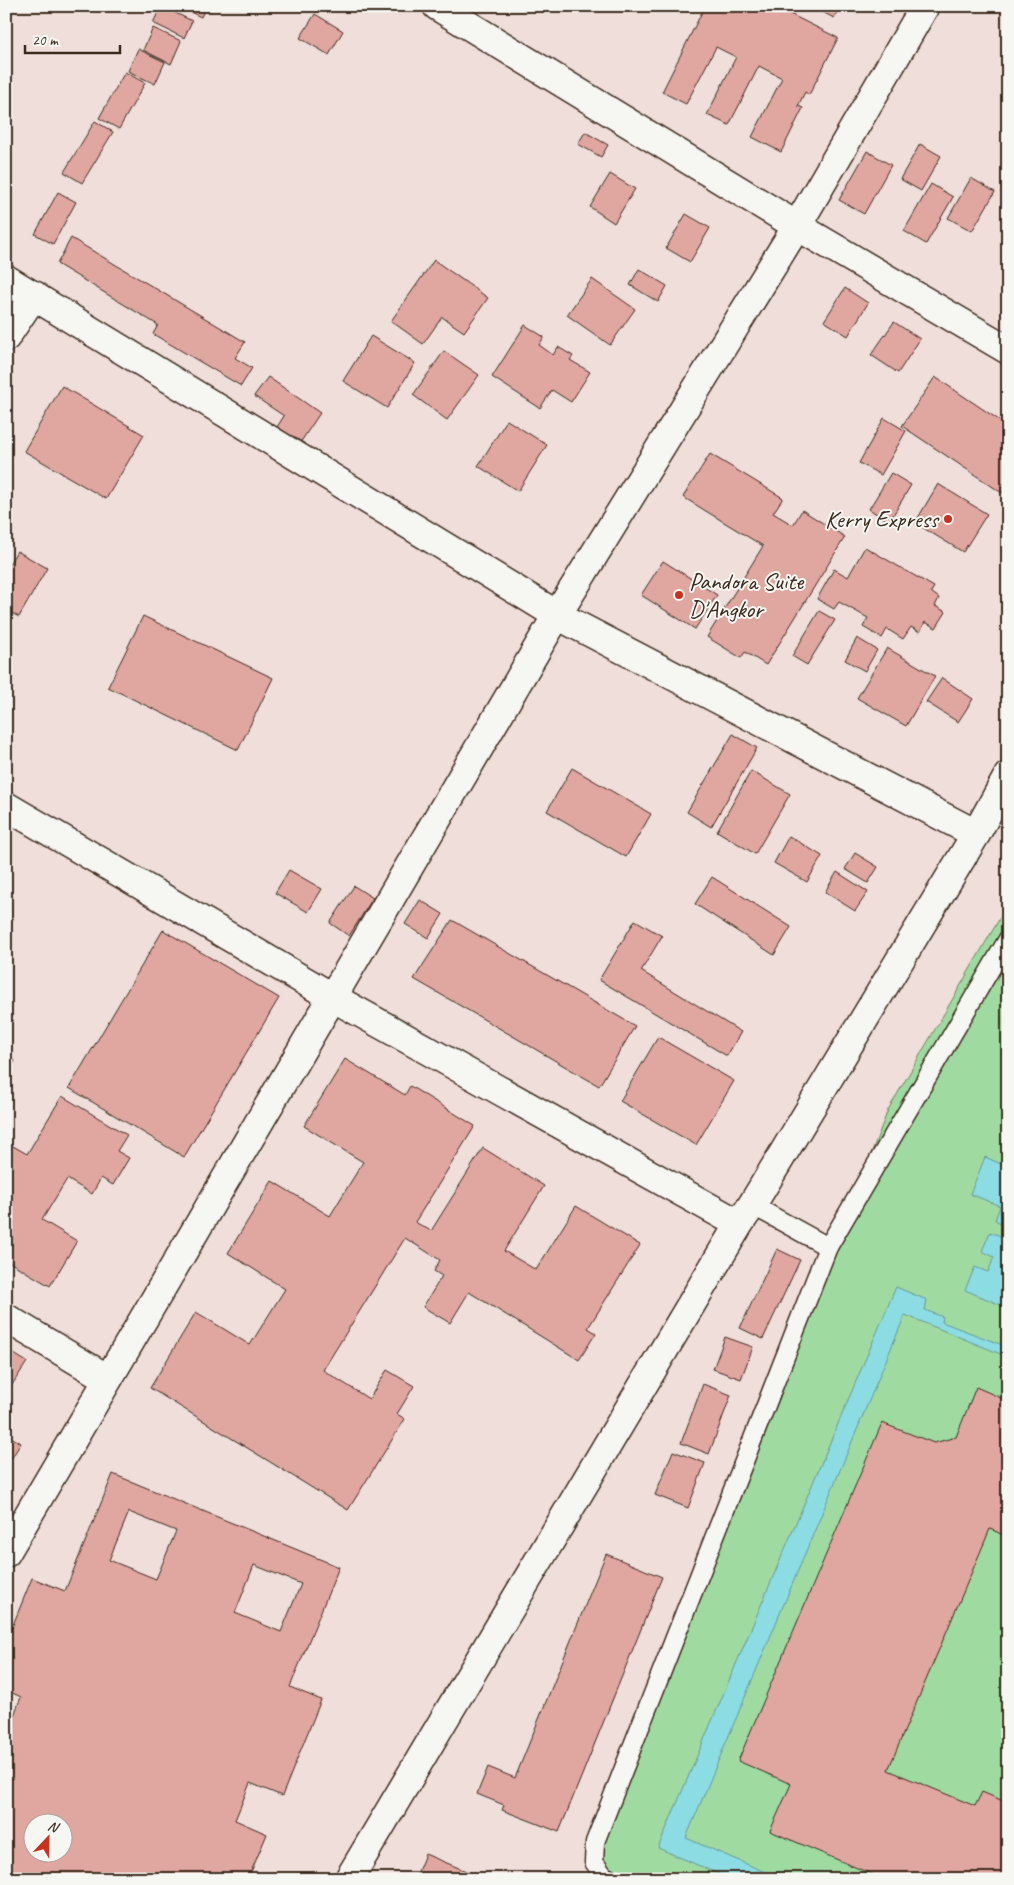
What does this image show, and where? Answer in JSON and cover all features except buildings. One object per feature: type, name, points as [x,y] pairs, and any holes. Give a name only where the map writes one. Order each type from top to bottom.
[{"type":"street","points":[[437,6],[797,226],[1008,350]]},
{"type":"street","points":[[6,1553],[557,615],[797,226],[925,6]]},
{"type":"street","points":[[6,279],[557,615],[976,834]]},
{"type":"street","points":[[6,337],[34,295]]},
{"type":"street","points":[[349,1879],[745,1215],[976,834],[1008,776]]},
{"type":"street","points":[[6,806],[332,998],[745,1215]]},
{"type":"street","points":[[6,1318],[108,1379]]},
{"type":"lane","points":[[610,1879],[604,1876],[594,1862],[596,1842],[828,1247],[1008,939]]},
{"type":"lane","points":[[745,1215],[828,1247]]},
{"type":"green space","points":[[1008,904],[1008,1879],[589,1879],[888,1110]]},
{"type":"water","points":[[985,1157],[1008,1167],[1008,1308],[965,1290],[975,1267],[988,1272],[994,1257],[982,1251],[990,1232],[1001,1236],[1005,1225],[995,1220],[1000,1206],[970,1194]]},
{"type":"water","points":[[896,1287],[927,1300],[925,1310],[943,1317],[942,1322],[1008,1347],[1008,1357],[905,1315],[686,1838],[781,1879],[730,1879],[658,1848]]},
{"type":"place","name":"Kerry Express","points":[[948,519]]},
{"type":"place","name":"Pandora Suite D'Angkor","points":[[679,595]]}]
